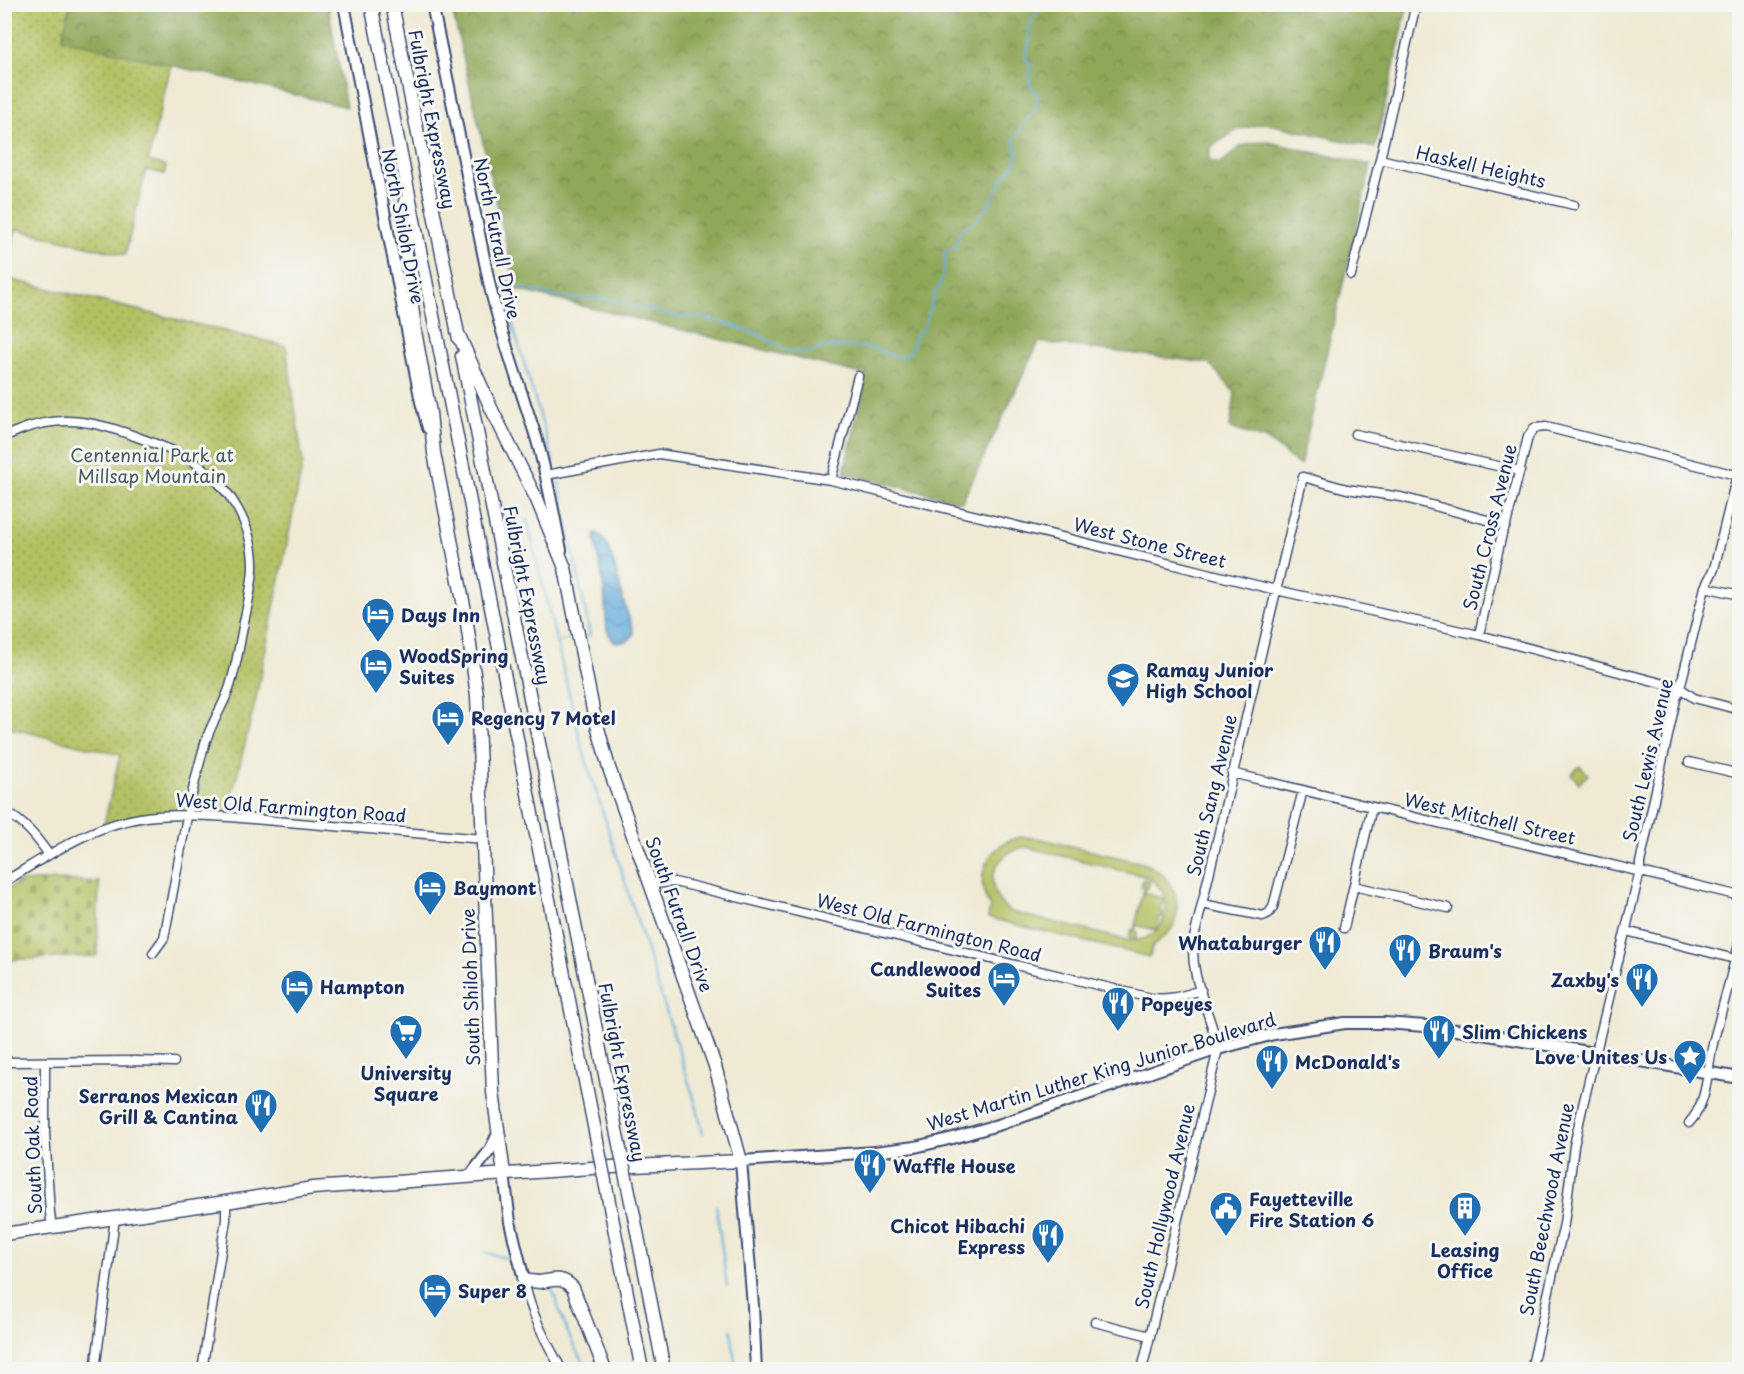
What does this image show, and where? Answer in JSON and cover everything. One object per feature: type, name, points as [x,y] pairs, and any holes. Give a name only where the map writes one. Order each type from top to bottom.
[{"type":"highway","name":"Fulbright Expressway","points":[[371,4],[642,1370]]},
{"type":"highway","name":"Fulbright Expressway","points":[[392,4],[664,1370]]},
{"type":"highway","name":"South Shiloh Drive","points":[[405,173],[406,255],[415,331],[430,413],[434,453],[463,595],[473,660],[483,838],[492,1092],[504,1174]]},
{"type":"highway","points":[[457,331],[491,408],[537,500],[565,568]]},
{"type":"highway","name":"South Futrall Drive","points":[[565,568],[597,723],[609,768],[715,1066],[741,1161]]},
{"type":"highway","name":"West Martin Luther King Junior Boulevard","points":[[4,1234],[313,1188],[470,1176],[741,1161]]},
{"type":"highway","points":[[524,1280],[538,1282],[559,1279],[569,1283],[606,1370]]},
{"type":"main road","name":"North Shiloh Drive","points":[[345,4],[419,391],[434,453]]},
{"type":"main road","name":"North Futrall Drive","points":[[432,4],[497,318],[546,475]]},
{"type":"main road","name":"South Futrall Drive","points":[[546,475],[565,568]]},
{"type":"main road","name":"West Martin Luther King Junior Boulevard","points":[[741,1161],[915,1147],[1001,1124],[1218,1049],[1274,1034],[1345,1023],[1385,1023],[1471,1032],[1740,1078]]},
{"type":"main road","points":[[470,1176],[490,1150],[497,1136]]},
{"type":"main road","name":"South Futrall Drive","points":[[741,1161],[756,1370]]},
{"type":"main road","name":"South Shiloh Drive","points":[[504,1174],[510,1222],[524,1280]]},
{"type":"street","points":[[1351,275],[1416,4]]},
{"type":"street","name":"Haskell Heights","points":[[1380,159],[1574,205]]},
{"type":"street","points":[[1740,232],[1740,242]]},
{"type":"street","points":[[831,480],[858,376]]},
{"type":"street","points":[[4,437],[52,421],[76,421],[105,426],[160,446],[193,461],[206,470],[225,489],[239,511],[246,530],[251,548],[252,581],[232,678],[224,702],[204,743],[164,938],[153,953]]},
{"type":"street","name":"South Cross Avenue","points":[[1479,635],[1502,534],[1528,437],[1534,428],[1546,427],[1738,475]]},
{"type":"street","points":[[1355,434],[1520,471]]},
{"type":"street","name":"West Stone Street","points":[[546,475],[659,454],[831,480],[1276,591],[1479,635],[1680,688],[1694,698],[1740,710]]},
{"type":"street","name":"South Lewis Avenue","points":[[1596,1055],[1640,872],[1640,863],[1676,699],[1705,587],[1714,569],[1738,475]]},
{"type":"street","name":"South Sang Avenue","points":[[1218,1049],[1193,963],[1192,949],[1304,477],[1347,489],[1401,497],[1506,525]]},
{"type":"street","points":[[1705,587],[1740,595]]},
{"type":"street","points":[[1689,762],[1740,774]]},
{"type":"street","name":"West Mitchell Street","points":[[1232,773],[1740,896]]},
{"type":"street","points":[[1202,904],[1263,916],[1269,913],[1273,907],[1303,790]]},
{"type":"street","points":[[1344,928],[1372,807]]},
{"type":"street","points":[[4,811],[36,835],[50,855]]},
{"type":"street","name":"West Old Farmington Road","points":[[4,882],[78,838],[116,823],[154,816],[188,815],[483,838]]},
{"type":"street","name":"West Old Farmington Road","points":[[650,884],[674,882],[692,886],[1151,998],[1166,999],[1201,990]]},
{"type":"street","points":[[1354,886],[1448,908]]},
{"type":"street","points":[[1626,931],[1735,959]]},
{"type":"street","points":[[1689,1123],[1699,1109],[1740,940]]},
{"type":"street","name":"South Hollywood Avenue","points":[[1142,1370],[1218,1049]]},
{"type":"street","name":"South Beechwood Avenue","points":[[1531,1370],[1564,1224],[1578,1127],[1596,1055]]},
{"type":"street","points":[[4,1062],[135,1060],[174,1062]]},
{"type":"street","name":"South Oak Road","points":[[45,1062],[45,1133],[52,1227]]},
{"type":"street","points":[[202,1370],[226,1220],[226,1202]]},
{"type":"street","points":[[95,1370],[115,1218]]},
{"type":"street","name":"South Shiloh Drive","points":[[524,1280],[542,1334],[562,1370]]},
{"type":"street","points":[[1095,1322],[1150,1336]]},
{"type":"green space","points":[[5,4],[70,5],[62,39],[171,65],[148,161],[166,166],[164,174],[146,170],[125,255],[16,229],[5,274]]},
{"type":"green space","points":[[70,5],[328,5],[346,107],[61,39]]},
{"type":"green space","points":[[451,5],[1408,5],[1375,148],[1265,123],[1237,130],[1210,148],[1209,161],[1220,164],[1241,146],[1264,141],[1371,165],[1300,466],[1269,441],[1230,428],[1235,393],[1209,363],[1039,342],[962,502],[844,473],[866,375],[517,290]]},
{"type":"green space","name":"Centennial Park at Millsap Mountain","points":[[5,278],[286,346],[303,463],[255,703],[227,817],[172,815],[103,828],[120,755],[5,727]]},
{"type":"green space","points":[[1580,766],[1588,775],[1579,783],[1571,774]]},
{"type":"green space","points":[[1021,837],[1037,838],[1152,867],[1167,880],[1176,898],[1176,918],[1172,928],[1152,948],[1150,957],[988,918],[990,907],[983,885],[986,863],[1000,846]],"holes":[[[1026,847],[1148,877],[1158,885],[1164,895],[1165,916],[1154,933],[1131,941],[1011,912],[996,895],[993,884],[994,874],[1004,857],[1014,850]]]},
{"type":"green space","points":[[1143,879],[1150,881],[1144,893],[1164,898],[1160,911],[1163,912],[1162,917],[1159,917],[1156,930],[1136,925],[1135,931],[1138,932],[1136,939],[1129,937],[1131,930],[1134,930],[1144,888],[1141,887]]},
{"type":"green space","points":[[54,880],[99,882],[97,956],[5,960],[5,891],[19,882]]},
{"type":"water","points":[[596,533],[602,537],[611,555],[634,633],[626,642],[613,641],[607,630]]},
{"type":"waterway","points":[[554,463],[503,292],[505,280],[527,290],[552,296],[580,299],[599,298],[679,317],[699,317],[726,323],[759,335],[791,352],[809,353],[826,347],[858,347],[873,348],[893,356],[905,357],[911,350],[915,336],[924,327],[935,292],[940,285],[945,264],[944,252],[956,247],[959,233],[984,212],[1017,161],[1017,150],[1013,141],[1036,108],[1039,99],[1029,82],[1031,65],[1025,58],[1033,17],[1044,4]]},
{"type":"waterway","points":[[559,482],[590,635],[587,636]]},
{"type":"waterway","points":[[527,520],[582,747],[703,1133]]},
{"type":"waterway","points":[[556,643],[570,639]]},
{"type":"waterway","points":[[716,1205],[727,1286]]},
{"type":"waterway","points":[[484,1252],[509,1259]]},
{"type":"waterway","points":[[552,1289],[572,1342],[589,1370]]},
{"type":"waterway","points":[[731,1329],[736,1370]]},
{"type":"place","name":"Days Inn","points":[[378,643]]},
{"type":"place","name":"WoodSpring Suites","points":[[376,694]]},
{"type":"place","name":"Ramay Junior High School","points":[[1123,708]]},
{"type":"place","name":"Regency 7 Motel","points":[[448,746]]},
{"type":"place","name":"Baymont","points":[[430,916]]},
{"type":"place","name":"Whataburger","points":[[1325,971]]},
{"type":"place","name":"Braum's","points":[[1405,979]]},
{"type":"place","name":"Candlewood Suites","points":[[1004,1007]]},
{"type":"place","name":"Zaxby's","points":[[1642,1008]]},
{"type":"place","name":"Hampton","points":[[297,1015]]},
{"type":"place","name":"Popeyes","points":[[1118,1032]]},
{"type":"place","name":"University Square","points":[[406,1060]]},
{"type":"place","name":"Slim Chickens","points":[[1439,1060]]},
{"type":"place","name":"Love Unites Us","points":[[1690,1085]]},
{"type":"place","name":"McDonald's","points":[[1272,1090]]},
{"type":"place","name":"Serranos Mexican Grill & Cantina","points":[[261,1134]]},
{"type":"place","name":"Waffle House","points":[[870,1194]]},
{"type":"place","name":"Fayetteville Fire Station 6","points":[[1226,1237]]},
{"type":"place","name":"Leasing Office","points":[[1465,1237]]},
{"type":"place","name":"Chicot Hibachi Express","points":[[1048,1264]]},
{"type":"place","name":"Super 8","points":[[435,1319]]}]
